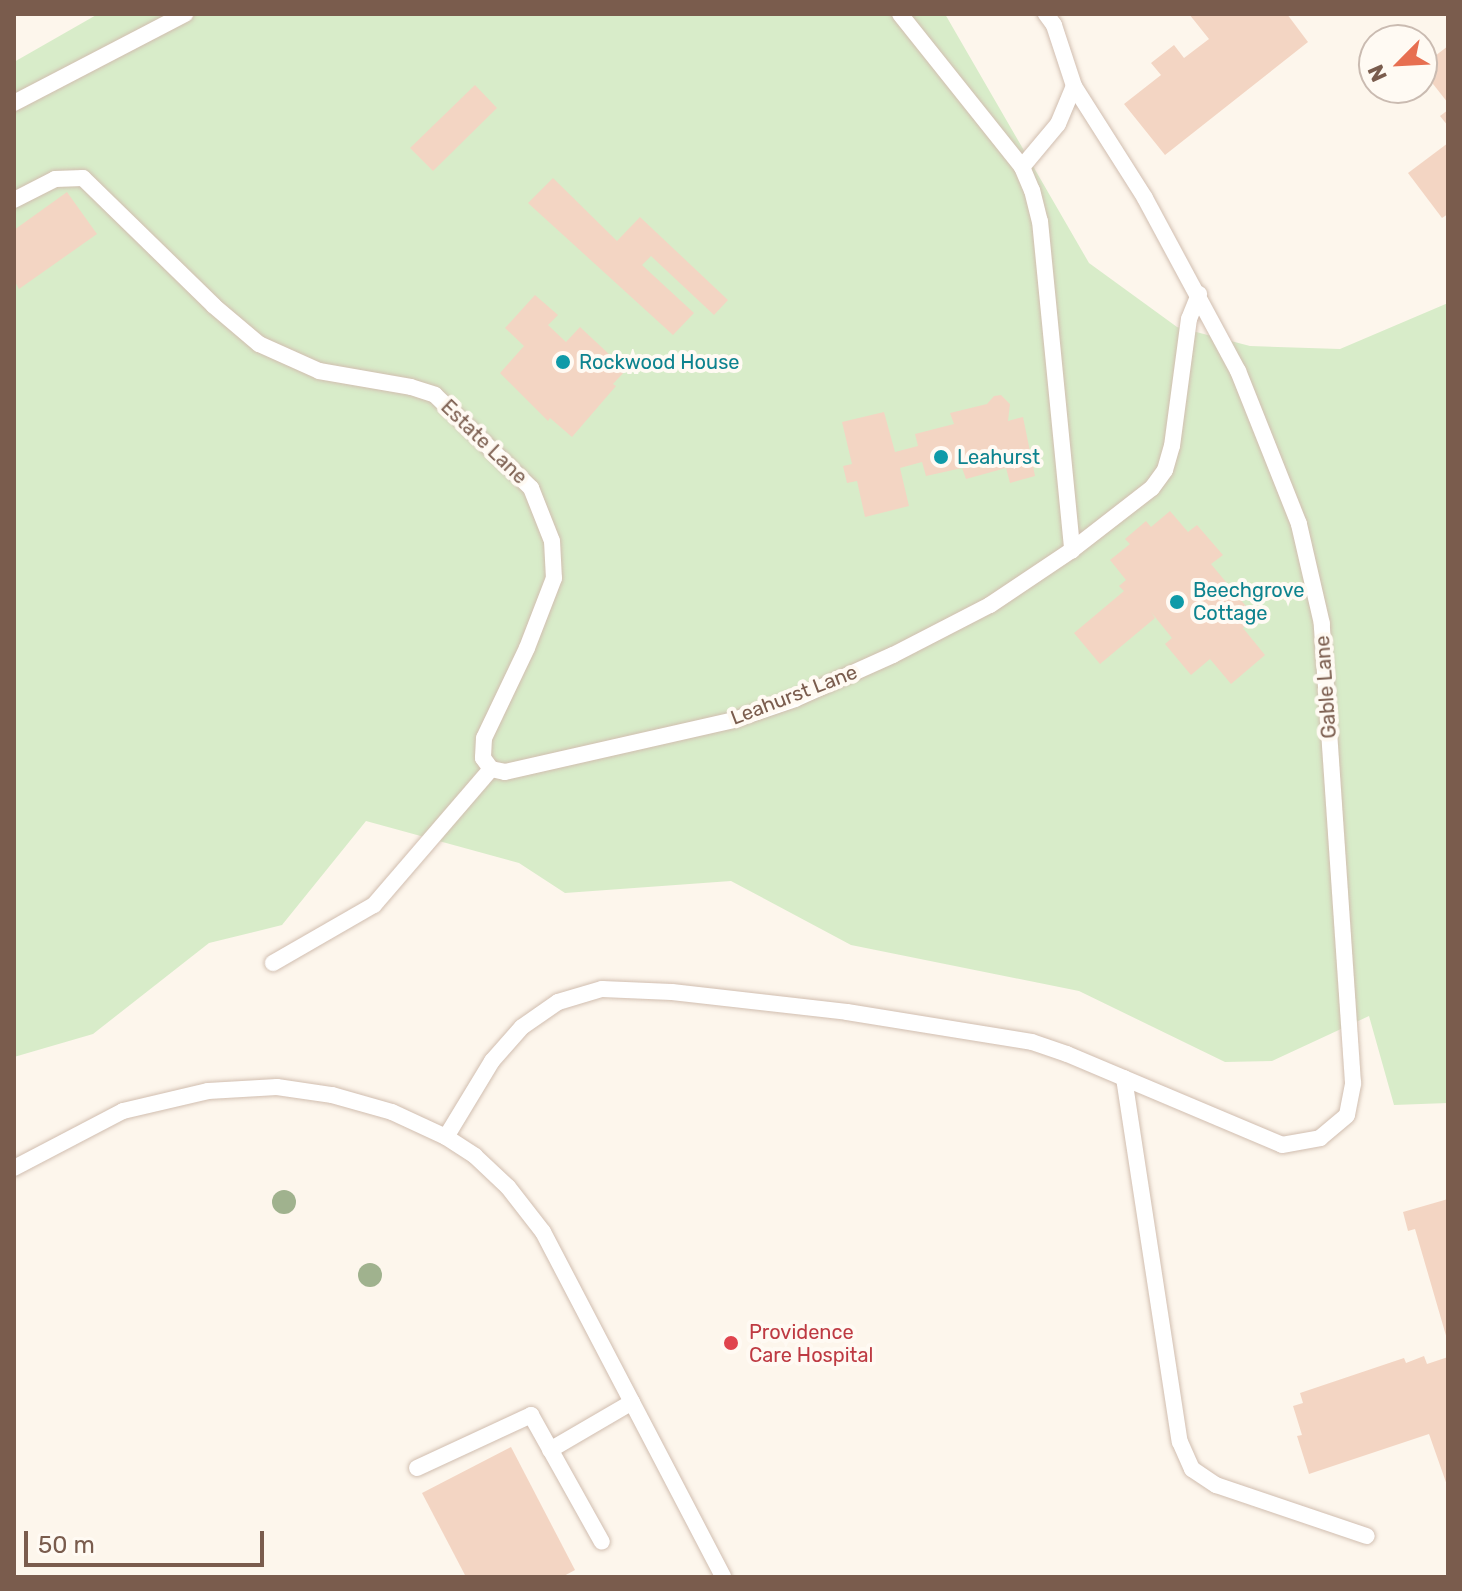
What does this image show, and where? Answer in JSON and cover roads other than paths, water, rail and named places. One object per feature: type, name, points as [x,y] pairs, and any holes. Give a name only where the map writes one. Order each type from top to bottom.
[{"type":"lane","points":[[14,103],[185,14]]},
{"type":"lane","points":[[900,14],[1022,167],[1032,190],[1040,221],[1072,550]]},
{"type":"lane","name":"Gable Lane","points":[[446,1137],[492,1061],[522,1027],[558,1002],[602,989],[672,992],[847,1012],[1032,1042],[1282,1145],[1320,1138],[1347,1115],[1353,1083],[1322,624],[1295,511],[1238,371],[1145,198],[1074,86],[1054,25],[1046,14]]},
{"type":"lane","points":[[1022,167],[1058,124],[1074,86]]},
{"type":"lane","name":"Estate Lane","points":[[14,200],[55,179],[83,178],[214,306],[259,344],[319,371],[411,387],[435,395],[531,488],[552,541],[554,578],[527,648],[484,738],[483,758],[491,769]]},
{"type":"lane","name":"Leahurst Lane","points":[[491,769],[505,772],[689,732],[795,699],[893,655],[990,605],[1072,550],[1152,488],[1165,470],[1172,446],[1189,319],[1199,294]]},
{"type":"lane","points":[[273,963],[374,905],[491,769]]},
{"type":"lane","points":[[1124,1078],[1180,1442],[1192,1469],[1216,1485],[1367,1536]]},
{"type":"lane","points":[[14,1168],[123,1111],[208,1091],[277,1087],[332,1095],[392,1112],[446,1137],[475,1156],[508,1187],[543,1232],[723,1577]]},
{"type":"lane","points":[[550,1450],[632,1402]]},
{"type":"lane","points":[[417,1468],[531,1415],[602,1542]]},
{"type":"place","name":"Rockwood House","points":[[563,362]]},
{"type":"place","name":"Leahurst","points":[[941,457]]},
{"type":"place","name":"Beechgrove Cottage","points":[[1177,602]]},
{"type":"place","name":"Providence Care Hospital","points":[[731,1343]]}]
